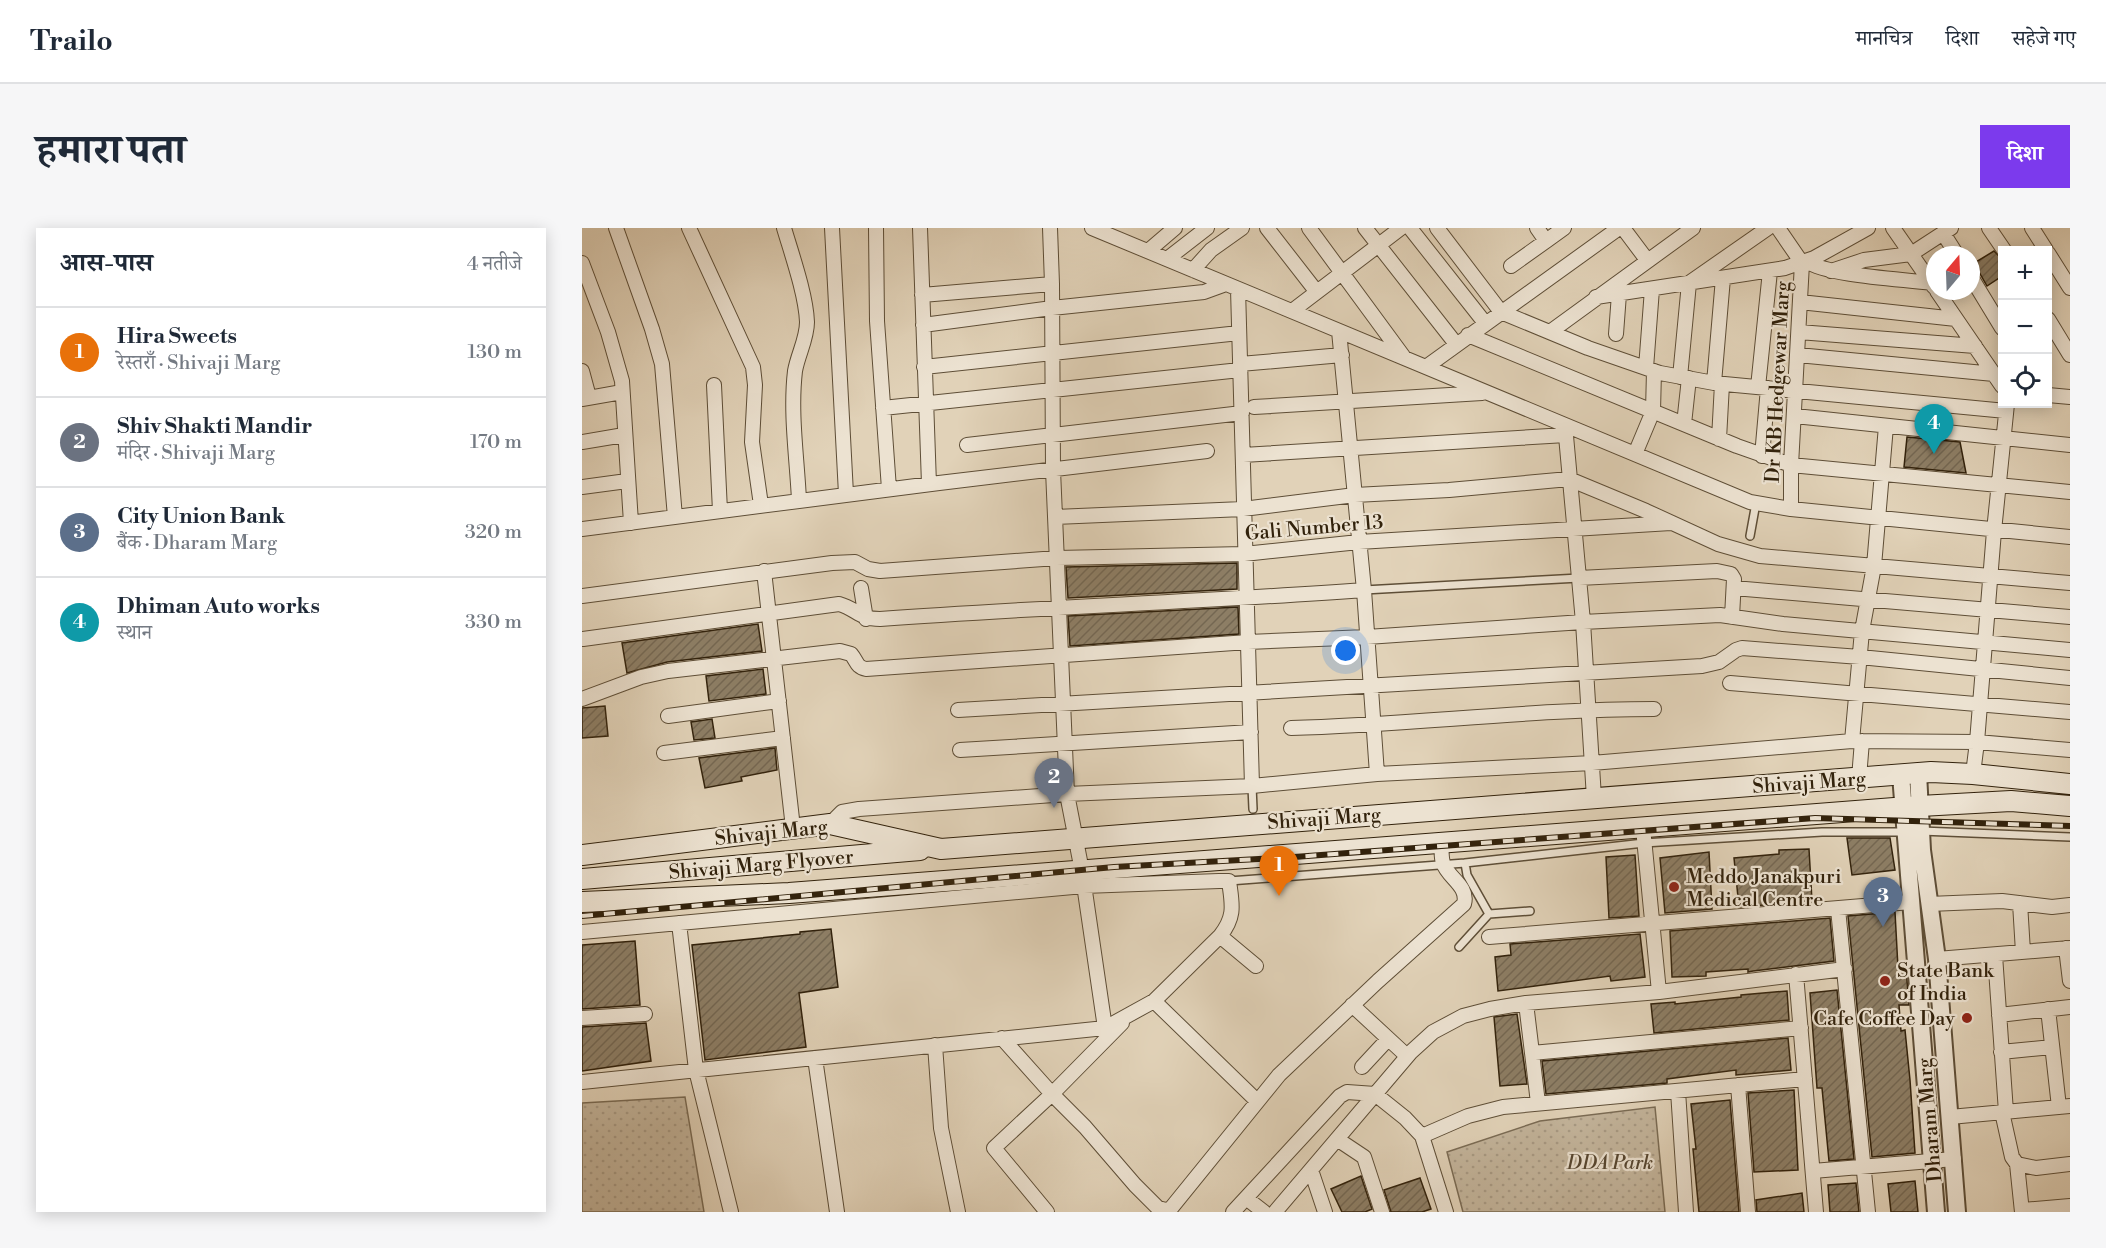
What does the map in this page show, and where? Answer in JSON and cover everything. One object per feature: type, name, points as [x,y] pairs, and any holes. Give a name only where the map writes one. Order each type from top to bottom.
[{"type":"main road","name":"Shivaji Marg","points":[[582,855],[830,824],[941,849],[1909,774],[1972,774],[2070,784]]},
{"type":"main road","name":"Shivaji Marg","points":[[582,902],[1083,879],[1216,861],[1368,848],[1643,836],[1912,806],[2011,801],[2070,806]]},
{"type":"main road","points":[[1365,815],[1368,848]]},
{"type":"main road","name":"Shivaji Marg Flyover","points":[[582,879],[941,849]]},
{"type":"street","points":[[616,228],[662,364],[675,517]]},
{"type":"street","points":[[689,228],[753,367],[752,442],[761,505]]},
{"type":"street","points":[[784,228],[805,305],[807,321],[795,372],[800,500]]},
{"type":"street","points":[[832,228],[846,494]]},
{"type":"street","points":[[876,228],[877,321],[889,489]]},
{"type":"street","points":[[920,228],[929,484]]},
{"type":"street","points":[[1050,228],[1053,470],[1067,794],[1083,879],[1105,1028]]},
{"type":"street","points":[[1092,228],[1488,393],[1565,430],[1635,454],[1756,503],[1791,509],[1994,531],[2070,537]]},
{"type":"street","points":[[1115,237],[1126,228]]},
{"type":"street","points":[[1148,251],[1174,228]]},
{"type":"street","points":[[1167,259],[1207,228]]},
{"type":"street","points":[[1193,270],[1211,250],[1242,228]]},
{"type":"street","points":[[1267,228],[1316,291]]},
{"type":"street","points":[[1309,228],[1404,358]]},
{"type":"street","points":[[1365,228],[1456,344]]},
{"type":"street","points":[[1292,311],[1401,228]]},
{"type":"street","points":[[1410,228],[1485,323]]},
{"type":"street","points":[[1437,228],[1501,312],[1650,369],[1718,383],[1763,388],[1998,406]]},
{"type":"street","points":[[1537,228],[1546,241]]},
{"type":"street","points":[[1511,266],[1564,228]]},
{"type":"street","points":[[1426,367],[1621,228],[1647,260]]},
{"type":"street","points":[[1550,332],[1693,228]]},
{"type":"street","points":[[1689,284],[1768,228]]},
{"type":"street","name":"Dr KB Hedgewar Marg","points":[[1778,228],[1804,262],[1791,465],[1791,509]]},
{"type":"street","points":[[1596,297],[1689,284],[1804,262],[1868,228]]},
{"type":"street","points":[[1893,228],[1926,276]]},
{"type":"street","points":[[1989,228],[2001,246]]},
{"type":"street","points":[[2032,228],[2043,246]]},
{"type":"street","points":[[1831,271],[1864,260],[1911,254],[1948,231],[1954,246]]},
{"type":"street","points":[[2052,260],[2070,288]]},
{"type":"street","points":[[1804,262],[1831,271],[1926,286]]},
{"type":"street","points":[[582,263],[617,360],[622,392],[631,523]]},
{"type":"street","points":[[1762,456],[1763,388],[1770,270]]},
{"type":"street","points":[[1719,439],[1718,383],[1723,278]]},
{"type":"street","points":[[922,295],[1052,284]]},
{"type":"street","points":[[1684,424],[1689,284]]},
{"type":"street","points":[[923,325],[1052,308],[1204,292],[1232,286]]},
{"type":"street","points":[[1232,286],[1239,333],[1240,367],[1248,410],[1243,455],[1243,509],[1252,786]]},
{"type":"street","points":[[1635,454],[1653,411],[1650,369],[1652,289]]},
{"type":"street","points":[[1980,292],[1998,321]]},
{"type":"street","points":[[1616,334],[1619,294]]},
{"type":"street","points":[[1943,300],[1998,380]]},
{"type":"street","points":[[1800,302],[1956,319]]},
{"type":"street","points":[[2052,326],[2070,355]]},
{"type":"street","points":[[1339,331],[1364,590],[1377,774]]},
{"type":"street","points":[[1799,332],[1975,346]]},
{"type":"street","points":[[924,367],[1239,333]]},
{"type":"street","points":[[1468,335],[1719,439],[1791,465],[2070,492]]},
{"type":"street","points":[[883,408],[926,405],[1342,355]]},
{"type":"street","points":[[1798,355],[1998,380]]},
{"type":"street","points":[[582,370],[586,398],[622,392]]},
{"type":"street","points":[[714,385],[720,511]]},
{"type":"street","points":[[967,445],[1346,400],[1488,393]]},
{"type":"street","points":[[2052,395],[2070,397]]},
{"type":"street","points":[[1972,774],[1977,742],[2006,408]]},
{"type":"street","points":[[1795,416],[2070,445]]},
{"type":"street","points":[[1859,778],[1857,693],[1862,632],[1874,566],[1886,426]]},
{"type":"street","points":[[1243,455],[1565,430]]},
{"type":"street","points":[[1565,430],[1583,622],[1594,798]]},
{"type":"street","points":[[582,442],[624,435]]},
{"type":"street","points":[[582,529],[846,494],[1207,451]]},
{"type":"street","points":[[1055,517],[1243,509],[1355,495],[1449,490],[1569,479],[1718,544],[1760,556],[2070,583]]},
{"type":"street","points":[[582,487],[627,481]]},
{"type":"street","name":"Gali Number 13","points":[[582,596],[822,564],[855,562],[868,569],[880,571],[1057,558],[1244,554],[1359,542],[1671,523]]},
{"type":"street","points":[[764,571],[793,828]]},
{"type":"street","points":[[1579,578],[1716,571],[1731,574],[1734,579],[1732,617]]},
{"type":"street","points":[[861,588],[866,619]]},
{"type":"street","points":[[1734,588],[2070,617]]},
{"type":"street","points":[[583,639],[839,604],[848,606],[866,619],[1364,590]]},
{"type":"street","points":[[582,699],[650,675],[774,658],[847,651],[861,668],[866,669],[1248,642],[1367,637],[1720,615],[1862,632],[2070,650]]},
{"type":"street","points":[[958,710],[1702,666],[1719,662],[1742,648],[2070,678]]},
{"type":"street","points":[[1730,683],[2070,712]]},
{"type":"street","points":[[668,716],[779,701]]},
{"type":"street","points":[[1291,728],[1373,726],[1589,709],[1654,709]]},
{"type":"street","points":[[960,750],[1251,732]]},
{"type":"street","points":[[663,753],[783,738]]},
{"type":"street","points":[[830,824],[842,812],[860,809],[1067,794],[1252,786],[1377,774],[1592,763],[1857,741],[1977,742],[2070,750]]},
{"type":"street","name":"Dharam Marg","points":[[1909,774],[1913,831],[1911,902],[1936,1212]]},
{"type":"street","name":"Dharam Marg","points":[[1913,831],[1929,904],[1937,959],[1957,1212]]},
{"type":"street","points":[[1643,836],[1659,992]]},
{"type":"street","points":[[1002,1038],[1148,1198],[1157,1207],[1168,1210],[1279,1075],[1352,1005],[1464,904],[1466,898],[1463,889],[1443,864],[1441,844]]},
{"type":"street","points":[[582,1082],[1105,1028],[1154,1001],[1227,927],[1233,912],[1216,861]]},
{"type":"street","points":[[582,932],[1083,879],[1224,881]]},
{"type":"street","points":[[1929,904],[2002,901],[2052,907],[2070,905]]},
{"type":"street","points":[[1489,937],[1911,902]]},
{"type":"street","points":[[2020,903],[2023,952]]},
{"type":"street","points":[[1838,909],[1868,1212]]},
{"type":"street","points":[[680,923],[696,1070],[731,1212]]},
{"type":"street","points":[[1220,936],[1256,966]]},
{"type":"street","points":[[1937,959],[2068,948],[2070,981]]},
{"type":"street","points":[[1995,954],[2004,1112],[2012,1157],[2017,1164],[2022,1211],[2070,1206]]},
{"type":"street","points":[[1275,1212],[1407,1056],[1433,1032],[1463,1016],[1526,1003],[1659,992],[1845,969]]},
{"type":"street","points":[[1796,975],[1816,1212]]},
{"type":"street","points":[[1154,1001],[1257,1101]]},
{"type":"street","points":[[1526,1003],[1538,1103]]},
{"type":"street","points":[[1352,1005],[1407,1056]]},
{"type":"street","points":[[1999,1015],[2070,1007]]},
{"type":"street","points":[[1950,1117],[2065,1107],[2052,1047],[2048,1010]]},
{"type":"street","points":[[582,1018],[645,1014]]},
{"type":"street","points":[[1047,1212],[994,1148],[1052,1095],[1129,1016]]},
{"type":"street","points":[[1532,1053],[1801,1028]]},
{"type":"street","points":[[1362,1067],[1388,1039]]},
{"type":"street","points":[[935,1045],[941,1128],[958,1212]]},
{"type":"street","points":[[2001,1052],[2052,1047]]},
{"type":"street","points":[[815,1058],[837,1212]]},
{"type":"street","points":[[1422,1137],[1468,1116],[1503,1107],[1805,1079]]},
{"type":"street","points":[[1738,1085],[1748,1212]]},
{"type":"street","points":[[1678,1090],[1686,1212]]},
{"type":"street","points":[[1233,1212],[1340,1096],[1347,1092],[1376,1094],[1405,1118],[1422,1137],[1446,1212]]},
{"type":"street","points":[[1337,1139],[1364,1157],[1382,1212]]},
{"type":"street","points":[[1813,1171],[1954,1159]]},
{"type":"street","points":[[2017,1164],[2036,1168],[2070,1164]]},
{"type":"street","points":[[1311,1170],[1325,1212]]},
{"type":"street","points":[[1246,1198],[1264,1212]]},
{"type":"lane","points":[[1750,536],[1756,503]]},
{"type":"lane","points":[[1364,590],[1579,578]]},
{"type":"lane","points":[[1252,786],[1253,809]]},
{"type":"lane","points":[[1224,881],[1465,863],[1643,836],[1913,831],[2070,837]]},
{"type":"lane","points":[[1465,863],[1467,875],[1489,914]]},
{"type":"lane","points":[[1459,947],[1489,914],[1530,911]]},
{"type":"green space","points":[[685,1097],[704,1212],[582,1212],[582,1103]]},
{"type":"green space","name":"DDA Park","points":[[1655,1107],[1665,1212],[1463,1212],[1447,1152],[1540,1121]]},
{"type":"building","points":[[1994,251],[1998,255],[1998,279],[1987,286],[1980,274],[1980,260]]},
{"type":"building","points":[[1907,437],[1960,442],[1966,473],[1904,467]]},
{"type":"building","points":[[1237,563],[1237,589],[1068,598],[1066,567]]},
{"type":"building","points":[[1238,607],[1239,634],[1070,646],[1068,616]]},
{"type":"building","points":[[758,624],[762,651],[667,662],[627,673],[622,643]]},
{"type":"building","points":[[763,669],[766,694],[709,701],[706,676]]},
{"type":"building","points":[[605,706],[608,736],[582,738],[582,708]]},
{"type":"building","points":[[712,719],[715,738],[694,740],[691,722]]},
{"type":"building","points":[[775,748],[777,770],[741,777],[742,781],[705,788],[699,758]]},
{"type":"building","points":[[1847,838],[1890,838],[1895,870],[1852,875]]},
{"type":"building","points":[[1809,849],[1812,901],[1739,907],[1734,858],[1779,854],[1779,850]]},
{"type":"building","points":[[1709,852],[1712,909],[1665,913],[1660,858]]},
{"type":"building","points":[[1635,855],[1639,916],[1609,918],[1606,857]]},
{"type":"building","points":[[1895,912],[1898,968],[1906,968],[1909,1005],[1899,1005],[1901,1031],[1905,1030],[1915,1153],[1872,1157],[1848,916]]},
{"type":"building","points":[[1830,918],[1834,961],[1748,972],[1748,969],[1706,972],[1706,976],[1672,977],[1670,931]]},
{"type":"building","points":[[831,929],[838,987],[799,993],[806,1047],[705,1060],[692,945]]},
{"type":"building","points":[[1640,934],[1645,977],[1611,981],[1610,976],[1498,991],[1495,957],[1511,955],[1510,944]]},
{"type":"building","points":[[635,941],[640,1005],[582,1009],[582,945]]},
{"type":"building","points":[[1837,990],[1854,1159],[1829,1161],[1822,1088],[1817,1088],[1810,993]]},
{"type":"building","points":[[1787,991],[1789,1020],[1654,1033],[1651,1004],[1675,1002],[1675,1004]]},
{"type":"building","points":[[1517,1014],[1527,1084],[1500,1086],[1494,1017]]},
{"type":"building","points":[[646,1023],[651,1061],[582,1071],[582,1027]]},
{"type":"building","points":[[1788,1038],[1791,1070],[1736,1075],[1736,1070],[1667,1079],[1667,1083],[1546,1094],[1542,1061]]},
{"type":"building","points":[[1794,1090],[1798,1170],[1754,1172],[1748,1093]]},
{"type":"building","points":[[1730,1100],[1739,1212],[1699,1212],[1691,1104]]},
{"type":"building","points":[[1361,1176],[1372,1209],[1365,1212],[1342,1212],[1331,1189]]},
{"type":"building","points":[[1420,1178],[1431,1209],[1422,1212],[1391,1212],[1384,1190]]},
{"type":"building","points":[[1915,1181],[1918,1212],[1891,1212],[1888,1184]]},
{"type":"building","points":[[1856,1183],[1859,1212],[1830,1212],[1828,1185]]},
{"type":"building","points":[[1802,1193],[1804,1212],[1757,1212],[1756,1200]]},
{"type":"railway","points":[[582,916],[1114,867],[1294,857],[1815,818],[2070,826]]},
{"type":"place","name":"Dhiman Auto works","points":[[1934,454]]},
{"type":"place","name":"Shiv Shakti Mandir","points":[[1054,808]]},
{"type":"place","name":"Meddo Janakpuri Medical Centre","points":[[1674,887]]},
{"type":"place","name":"Hira Sweets","points":[[1279,896]]},
{"type":"place","name":"City Union Bank","points":[[1883,927]]},
{"type":"place","name":"State Bank of India","points":[[1885,981]]},
{"type":"place","name":"Cafe Coffee Day","points":[[1967,1018]]}]
